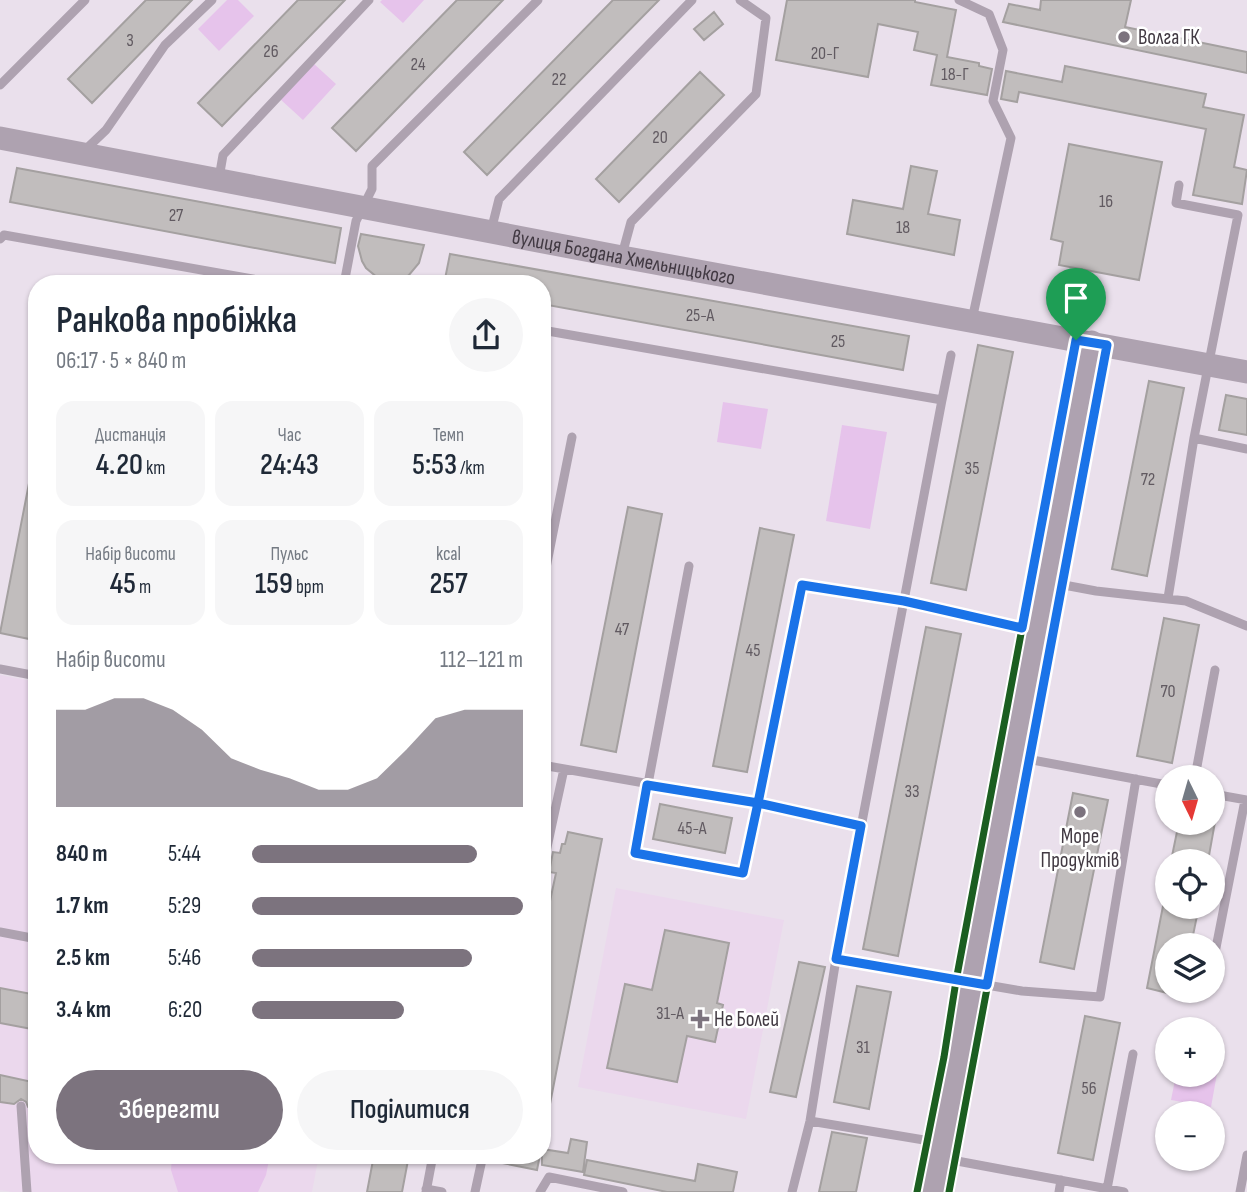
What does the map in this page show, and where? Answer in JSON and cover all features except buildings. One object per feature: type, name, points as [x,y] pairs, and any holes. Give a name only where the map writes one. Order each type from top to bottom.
[{"type":"street","name":"вулиця Богдана Хмельницького","points":[[0,138],[622,257],[1247,372]]},
{"type":"street","points":[[933,1192],[1092,342]]},
{"type":"lane","points":[[0,85],[85,0]]},
{"type":"lane","points":[[81,154],[106,130],[165,45],[212,0]]},
{"type":"lane","points":[[219,180],[223,155],[369,0]]},
{"type":"lane","points":[[346,275],[356,221],[372,189],[372,166],[538,0]]},
{"type":"lane","points":[[491,231],[499,199],[692,0]]},
{"type":"lane","points":[[622,257],[631,222],[756,94],[766,18],[740,0]]},
{"type":"lane","points":[[959,0],[989,14],[1003,50],[993,101],[1012,138],[972,322]]},
{"type":"lane","points":[[1168,598],[1194,438],[1238,215],[1176,203],[1179,185]]},
{"type":"lane","points":[[0,239],[4,235],[225,275]]},
{"type":"lane","points":[[551,332],[942,400]]},
{"type":"lane","points":[[792,1192],[810,1121],[836,959],[951,355]]},
{"type":"lane","points":[[551,543],[572,437]]},
{"type":"lane","points":[[1194,438],[1247,449]]},
{"type":"lane","points":[[689,566],[635,853],[743,873],[802,585],[904,601],[1037,630]]},
{"type":"lane","points":[[1047,582],[1096,591],[1186,601],[1247,626]]},
{"type":"lane","points":[[0,669],[28,674]]},
{"type":"lane","points":[[1197,765],[1215,670]]},
{"type":"lane","points":[[1014,757],[1155,783]]},
{"type":"lane","points":[[551,767],[758,803],[861,826]]},
{"type":"lane","points":[[551,829],[564,769]]},
{"type":"lane","points":[[836,959],[1022,991],[1100,998],[1136,779]]},
{"type":"lane","points":[[1219,933],[1246,800],[1225,796]]},
{"type":"lane","points":[[0,932],[28,937]]},
{"type":"lane","points":[[1107,1189],[1133,1054]]},
{"type":"lane","points":[[21,1106],[26,1192]]},
{"type":"lane","points":[[810,1121],[1061,1180],[1124,1192]]},
{"type":"lane","points":[[1240,1192],[1247,1155]]},
{"type":"lane","points":[[431,1164],[426,1190],[442,1192]]},
{"type":"lane","points":[[475,1192],[481,1164]]},
{"type":"lane","points":[[540,1192],[549,1177],[623,1192]]},
{"type":"lane","points":[[1059,1192],[1061,1180]]},
{"type":"shaded area","points":[[227,0],[238,0],[254,16],[219,51],[198,29]]},
{"type":"shaded area","points":[[424,0],[403,23],[380,2]]},
{"type":"shaded area","points":[[313,63],[336,84],[303,120],[280,99]]},
{"type":"shaded area","points":[[723,402],[768,409],[761,449],[717,442]]},
{"type":"shaded area","points":[[842,425],[887,432],[870,529],[826,521]]},
{"type":"shaded area","points":[[0,675],[28,680],[28,1164],[317,1164],[312,1192],[0,1190]]},
{"type":"shaded area","points":[[616,888],[784,920],[746,1119],[578,1087]]},
{"type":"shaded area","points":[[1174,1087],[1215,1087],[1212,1101],[1171,1100]]},
{"type":"shaded area","points":[[171,1164],[268,1164],[258,1192],[178,1192]]},
{"type":"cycle path","points":[[917,1192],[1076,340]]},
{"type":"cycle path","points":[[949,1192],[1107,345]]},
{"type":"place","name":"Волга ГК","points":[[1124,37]]},
{"type":"place","name":"Море Продуктiв","points":[[1080,812]]},
{"type":"place","name":"Не Болей","points":[[700,1019]]},
{"type":"route","points":[[1076,340],[1022,628],[904,601],[802,585],[758,803],[647,785],[635,853],[743,873],[758,803],[861,826],[836,959],[987,985],[1107,345],[1076,340]]}]
